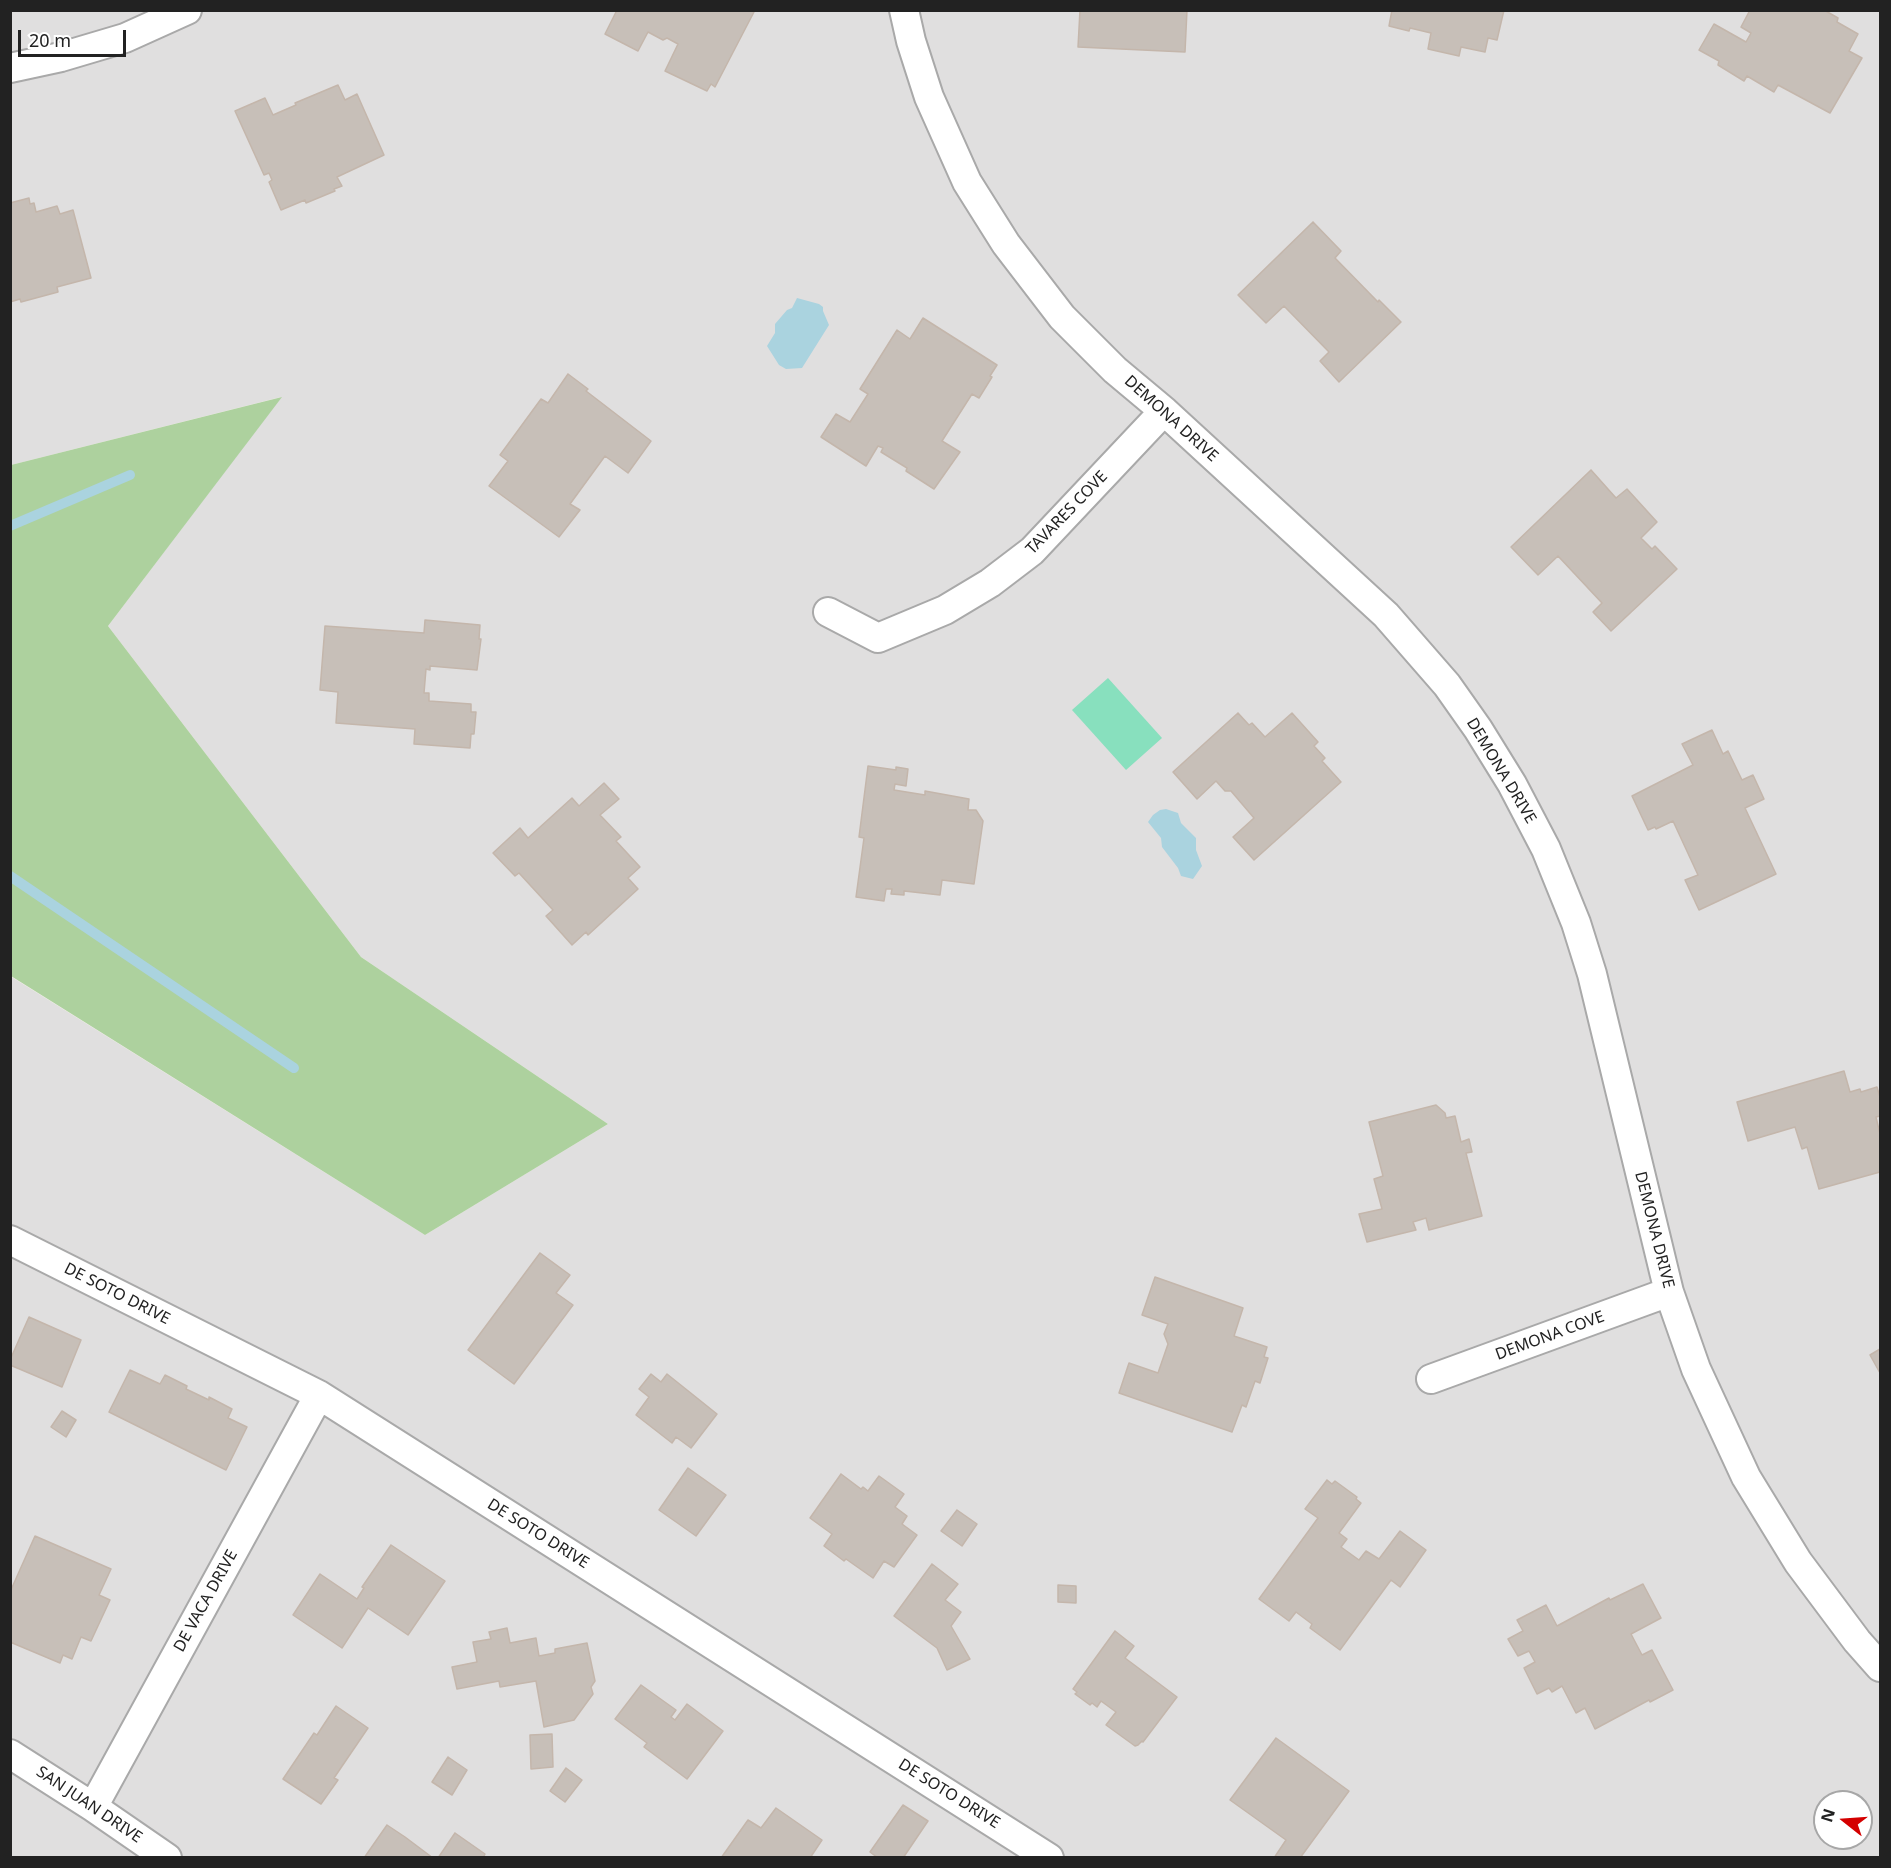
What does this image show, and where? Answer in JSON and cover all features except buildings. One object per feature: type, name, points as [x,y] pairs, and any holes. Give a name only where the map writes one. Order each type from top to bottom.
[{"type":"street","points":[[10,68],[61,57],[125,38],[187,10]]},
{"type":"street","name":"DEMONA DRIVE","points":[[904,10],[911,42],[929,97],[967,182],[1006,244],[1062,317],[1115,369],[1164,411],[1386,615],[1447,685],[1512,784],[1546,849],[1576,923],[1592,974],[1669,1292],[1696,1369],[1746,1477],[1798,1562],[1857,1641],[1881,1667]]},
{"type":"street","name":"TAVARES COVE","points":[[828,612],[878,638],[945,610],[981,589],[1032,551],[1164,411]]},
{"type":"street","name":"DE SOTO DRIVE","points":[[10,1240],[319,1395],[1049,1857]]},
{"type":"street","name":"DEMONA COVE","points":[[1431,1379],[1669,1292]]},
{"type":"street","name":"DE VACA DRIVE","points":[[93,1807],[319,1395]]},
{"type":"street","name":"SAN JUAN DRIVE","points":[[10,1754],[166,1857]]},
{"type":"shaded area","points":[[11,11],[1880,11],[1880,1857],[11,1857],[10,976],[425,1235],[608,1124],[361,957],[108,626],[281,397],[11,465]]},
{"type":"green space","points":[[282,397],[108,626],[361,957],[608,1124],[425,1235],[11,976],[11,465]]},
{"type":"green space","points":[[1108,678],[1162,738],[1126,770],[1072,710]]},
{"type":"water","points":[[797,298],[823,307],[829,325],[802,368],[786,369],[779,365],[767,346],[775,333],[775,324],[787,310],[792,308]]},
{"type":"water","points":[[1166,809],[1178,813],[1181,823],[1196,838],[1196,850],[1202,866],[1193,879],[1181,876],[1178,868],[1162,847],[1161,838],[1148,822],[1153,815]]},
{"type":"waterway","points":[[10,526],[130,475]]},
{"type":"waterway","points":[[10,876],[294,1068]]}]
